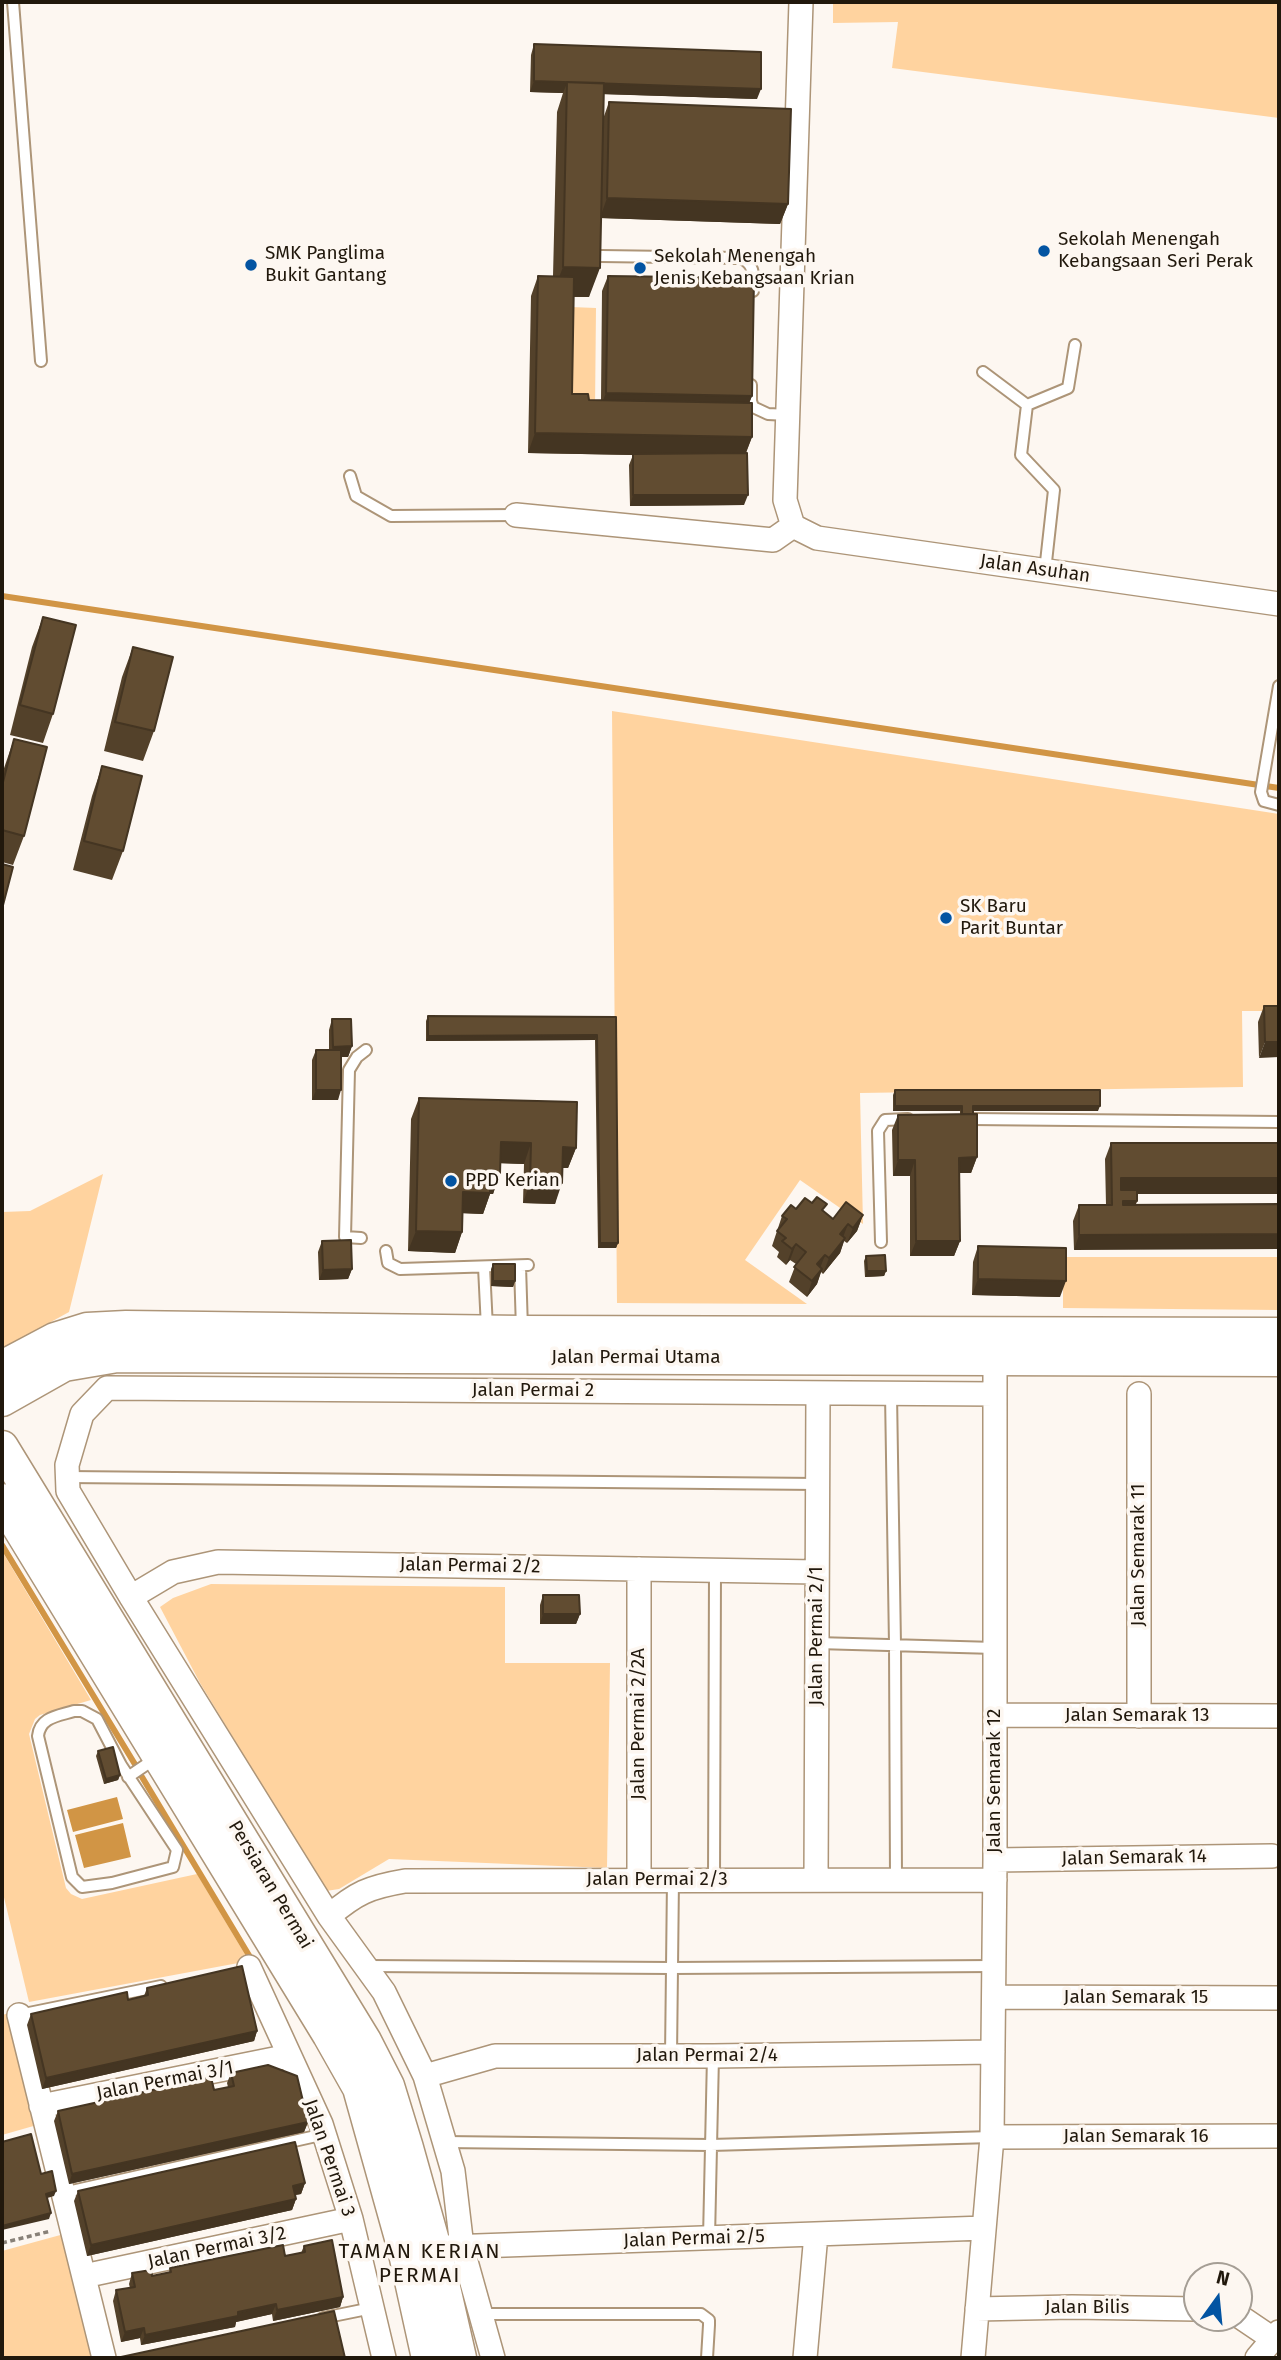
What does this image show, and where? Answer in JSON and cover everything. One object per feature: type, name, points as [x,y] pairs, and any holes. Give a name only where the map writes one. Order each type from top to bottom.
[{"type":"street","points":[[516,515],[773,540],[793,526],[785,500],[788,415],[789,115],[801,2]]},
{"type":"street","name":"Jalan Asuhan","points":[[793,526],[817,538],[1279,604]]},
{"type":"street","name":"Jalan Permai Utama","points":[[2,1367],[55,1339],[87,1329],[140,1327],[470,1340],[995,1346],[1279,1334]]},
{"type":"street","name":"Jalan Permai Utama","points":[[2,1400],[64,1365],[117,1356],[470,1340],[522,1332],[995,1346],[1279,1360]]},
{"type":"street","points":[[461,1390],[470,1340]]},
{"type":"street","name":"Jalan Semarak 12","points":[[973,2358],[992,2137],[995,1346]]},
{"type":"street","name":"Jalan Permai 2","points":[[67,1476],[66,1465],[82,1414],[107,1388],[995,1394]]},
{"type":"street","name":"Jalan Permai 2/1","points":[[816,1880],[818,1393]]},
{"type":"street","name":"Jalan Semarak 11","points":[[1139,1394],[1139,1716]]},
{"type":"street","name":"Persiaran Permai","points":[[2,1447],[365,2041],[388,2086],[449,2247],[460,2358]]},
{"type":"street","points":[[67,1476],[68,1491],[131,1597],[328,1916],[384,1992],[425,2076],[453,2171],[449,2247],[481,2315],[493,2358]]},
{"type":"street","name":"Persiaran Permai","points":[[2,1500],[359,2088],[404,2249],[428,2358]]},
{"type":"street","name":"Jalan Permai 2/2","points":[[131,1597],[173,1572],[218,1562],[817,1572]]},
{"type":"street","name":"Jalan Permai 2/2A","points":[[639,1569],[639,1880]]},
{"type":"street","name":"Jalan Semarak 13","points":[[995,1715],[1279,1716]]},
{"type":"street","name":"Jalan Semarak 14","points":[[995,1870],[1272,1856]]},
{"type":"street","name":"Jalan Permai 2/3","points":[[328,1916],[353,1896],[377,1885],[405,1881],[896,1880],[995,1870]]},
{"type":"street","name":"Jalan Permai 3","points":[[242,1969],[289,2056],[325,2134],[351,2219],[384,2358]]},
{"type":"street","name":"Jalan Semarak 15","points":[[994,1997],[1279,1998]]},
{"type":"street","points":[[19,2015],[104,2358]]},
{"type":"street","name":"Jalan Permai 2/4","points":[[425,2076],[495,2056],[993,2052]]},
{"type":"street","name":"Jalan Permai 3/1","points":[[41,2106],[289,2056]]},
{"type":"street","name":"Jalan Semarak 16","points":[[992,2137],[1279,2136]]},
{"type":"street","name":"Jalan Permai 3/2","points":[[84,2276],[351,2219]]},
{"type":"street","name":"Jalan Permai 2/5","points":[[404,2249],[984,2228]]},
{"type":"street","points":[[805,2358],[816,2234]]},
{"type":"street","name":"Jalan Bilis","points":[[977,2309],[1183,2309]]},
{"type":"street","points":[[1253,2323],[1276,2335],[1257,2358]]},
{"type":"lane","points":[[13,2],[41,361]]},
{"type":"lane","points":[[601,256],[741,258],[753,267],[752,308]]},
{"type":"lane","points":[[1027,405],[1068,388],[1074,345]]},
{"type":"lane","points":[[983,372],[1027,405]]},
{"type":"lane","points":[[751,374],[753,407],[768,414],[788,415]]},
{"type":"lane","points":[[1027,405],[1021,455],[1054,490],[1045,571]]},
{"type":"lane","points":[[743,418],[753,407]]},
{"type":"lane","points":[[350,477],[356,496],[391,516],[516,515]]},
{"type":"lane","points":[[1279,687],[1262,787],[1264,801],[1279,805]]},
{"type":"lane","points":[[361,1238],[345,1237],[349,1084],[351,1063],[366,1050]]},
{"type":"lane","points":[[881,1242],[878,1132],[885,1120],[921,1119]]},
{"type":"lane","points":[[971,1119],[1279,1122]]},
{"type":"lane","points":[[386,1251],[388,1263],[400,1269],[524,1266],[522,1332]]},
{"type":"lane","points":[[470,1340],[484,1267]]},
{"type":"lane","points":[[891,1394],[896,1880]]},
{"type":"lane","points":[[67,1476],[818,1484]]},
{"type":"lane","points":[[714,1880],[715,1570]]},
{"type":"lane","points":[[817,1643],[995,1648]]},
{"type":"lane","points":[[74,1711],[91,1715],[97,1720],[128,1777],[177,1850],[173,1867],[112,1883],[82,1887],[72,1877],[38,1736],[39,1728],[49,1718],[74,1711]]},
{"type":"lane","points":[[128,1777],[158,1756]]},
{"type":"lane","points":[[671,2056],[673,1879]]},
{"type":"lane","points":[[365,1966],[994,1966]]},
{"type":"lane","points":[[19,2015],[168,1984]]},
{"type":"lane","points":[[709,2238],[713,2056]]},
{"type":"lane","points":[[63,2193],[325,2134]]},
{"type":"lane","points":[[444,2142],[711,2145],[992,2137]]},
{"type":"lane","points":[[317,2319],[372,2308]]},
{"type":"lane","points":[[481,2315],[701,2314],[709,2320],[707,2358]]},
{"type":"path","points":[[2,2243],[71,2226]]},
{"type":"shaded area","points":[[833,2],[1279,2],[1279,118],[892,68],[898,22],[833,23]]},
{"type":"shaded area","points":[[571,307],[596,308],[595,409],[571,409]]},
{"type":"shaded area","name":"SK Baru Parit Buntar","points":[[612,711],[1279,814],[1279,1011],[1242,1011],[1243,1087],[860,1093],[863,1224],[800,1180],[745,1260],[807,1304],[617,1303]]},
{"type":"shaded area","points":[[103,1174],[69,1312],[2,1349],[2,1212],[30,1211]]},
{"type":"shaded area","points":[[1063,1257],[1278,1257],[1279,1310],[1063,1308]]},
{"type":"shaded area","points":[[2,1551],[91,1700],[40,1715],[35,1719],[29,1734],[66,1888],[71,1894],[82,1899],[197,1874],[249,1961],[29,2002],[2,1889]]},
{"type":"shaded area","points":[[211,1584],[505,1587],[505,1663],[610,1663],[607,1868],[389,1859],[339,1889],[326,1891],[200,1683],[160,1607],[173,1598]]},
{"type":"shaded area","points":[[117,1797],[123,1819],[73,1832],[67,1810]]},
{"type":"shaded area","points":[[123,1823],[131,1857],[84,1868],[75,1835]]},
{"type":"shaded area","points":[[13,2012],[37,2125],[2,2135],[2,2015]]},
{"type":"shaded area","points":[[64,2234],[93,2358],[2,2358],[2,2251]]},
{"type":"building","points":[[534,44],[761,52],[761,89],[534,81]]},
{"type":"building","points":[[567,82],[604,83],[600,268],[563,267]]},
{"type":"building","points":[[609,102],[791,109],[788,204],[607,198]]},
{"type":"building","points":[[538,276],[574,277],[572,394],[588,394],[589,400],[752,403],[752,437],[535,433]]},
{"type":"building","points":[[608,276],[754,278],[752,396],[606,393]]},
{"type":"building","points":[[747,453],[748,495],[633,495],[633,454]]},
{"type":"building","points":[[43,617],[76,625],[53,714],[20,705]]},
{"type":"building","points":[[133,647],[173,657],[154,731],[115,722]]},
{"type":"building","points":[[14,739],[47,747],[24,836],[2,830],[2,786]]},
{"type":"building","points":[[102,766],[142,776],[123,851],[84,841]]},
{"type":"building","points":[[2,864],[13,867],[2,909]]},
{"type":"building","points":[[1264,1006],[1279,1006],[1279,1042],[1265,1042]]},
{"type":"building","points":[[428,1016],[616,1017],[618,1243],[600,1243],[597,1035],[428,1036]]},
{"type":"building","points":[[332,1019],[351,1019],[352,1046],[333,1047]]},
{"type":"building","points":[[316,1050],[341,1050],[341,1090],[316,1090]]},
{"type":"building","points":[[895,1090],[1100,1090],[1100,1106],[973,1106],[973,1114],[962,1114],[962,1106],[895,1106]]},
{"type":"building","name":"PPD Kerian","points":[[419,1098],[577,1102],[576,1148],[563,1147],[562,1183],[530,1183],[531,1143],[501,1142],[500,1173],[491,1173],[490,1193],[463,1192],[462,1232],[416,1231]]},
{"type":"building","points":[[977,1114],[977,1157],[959,1158],[960,1241],[916,1241],[915,1160],[898,1160],[898,1115]]},
{"type":"building","points":[[1111,1143],[1279,1143],[1279,1178],[1121,1178],[1121,1190],[1137,1190],[1137,1201],[1123,1201],[1123,1205],[1279,1204],[1279,1234],[1079,1235],[1079,1205],[1112,1205]]},
{"type":"building","points":[[817,1197],[827,1204],[822,1210],[833,1219],[846,1202],[863,1215],[853,1228],[848,1224],[840,1234],[845,1238],[829,1258],[825,1255],[817,1264],[822,1269],[812,1281],[794,1267],[806,1252],[796,1244],[792,1249],[782,1241],[786,1238],[777,1231],[787,1219],[782,1216],[791,1205],[796,1209],[805,1198],[812,1203]]},
{"type":"building","points":[[351,1240],[352,1269],[323,1270],[322,1241]]},
{"type":"building","points":[[978,1246],[1066,1248],[1066,1281],[978,1279]]},
{"type":"building","points":[[885,1255],[886,1271],[867,1271],[866,1256]]},
{"type":"building","points":[[493,1264],[515,1264],[515,1281],[493,1281]]},
{"type":"building","points":[[543,1595],[579,1595],[580,1614],[543,1614]]},
{"type":"building","points":[[113,1747],[120,1775],[106,1779],[98,1751]]},
{"type":"building","points":[[242,1966],[257,2031],[46,2078],[31,2014],[127,1992],[128,2000],[148,1995],[147,1988]]},
{"type":"building","points":[[268,2065],[297,2076],[308,2122],[72,2174],[58,2111],[211,2077],[214,2090],[234,2086],[231,2073]]},
{"type":"building","points":[[31,2134],[41,2174],[52,2171],[56,2191],[46,2194],[51,2213],[2,2226],[2,2142]]},
{"type":"building","points":[[295,2142],[305,2183],[293,2186],[296,2199],[91,2245],[78,2191]]},
{"type":"building","points":[[332,2240],[343,2297],[277,2310],[276,2304],[238,2312],[238,2316],[145,2335],[144,2328],[125,2332],[116,2290],[135,2287],[132,2273],[151,2270],[152,2276],[171,2272],[170,2268],[283,2245],[285,2256],[305,2252],[304,2246]]},
{"type":"building","points":[[334,2311],[345,2358],[121,2357]]},
{"type":"waterway","points":[[2,596],[1279,788]]},
{"type":"waterway","points":[[2,1545],[136,1766]]},
{"type":"waterway","points":[[142,1777],[253,1962]]},
{"type":"place","name":"Sekolah Menengah Kebangsaan Seri Perak","points":[[1044,251]]},
{"type":"place","name":"SMK Panglima Bukit Gantang","points":[[251,265]]},
{"type":"place","name":"Sekolah Menengah Jenis Kebangsaan Krian","points":[[640,268]]},
{"type":"place","name":"SK Baru Parit Buntar","points":[[946,918]]},
{"type":"place","name":"PPD Kerian","points":[[451,1181]]},
{"type":"district","name":"TAMAN KERIAN PERMAI","points":[[420,2264]]}]
